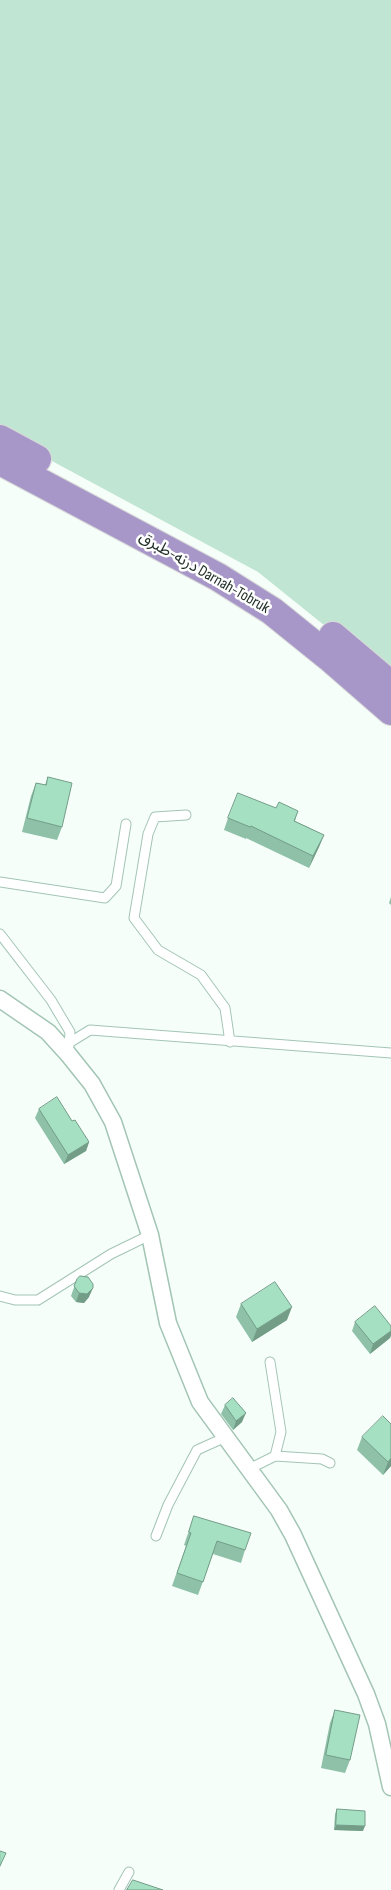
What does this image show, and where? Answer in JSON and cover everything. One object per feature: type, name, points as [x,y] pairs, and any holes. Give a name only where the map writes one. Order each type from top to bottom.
[{"type":"highway","name":"درنه-طبرق Darnah-Tobruk","points":[[0,439],[228,561],[275,591],[342,642],[391,685]]},
{"type":"highway","name":"درنه-طبرق Darnah-Tobruk","points":[[0,461],[218,577],[272,611],[329,656],[391,711]]},
{"type":"street","points":[[0,999],[69,1048],[113,1122],[150,1236],[168,1323],[200,1402],[279,1510],[293,1535],[353,1664],[376,1724],[391,1787]]},
{"type":"lane","points":[[186,814],[155,817],[148,834],[134,918],[158,950],[201,976],[225,1008],[230,1042]]},
{"type":"lane","points":[[0,882],[105,898],[116,886],[126,824]]},
{"type":"lane","points":[[0,934],[51,1000],[70,1032],[69,1048]]},
{"type":"lane","points":[[69,1048],[90,1030],[391,1053]]},
{"type":"lane","points":[[0,1296],[16,1300],[38,1300],[111,1254],[150,1236]]},
{"type":"lane","points":[[270,1362],[281,1432],[275,1456]]},
{"type":"lane","points":[[156,1536],[168,1505],[197,1450],[226,1437]]},
{"type":"lane","points":[[249,1469],[275,1456],[322,1459],[330,1464]]},
{"type":"lane","points":[[119,1890],[129,1872]]},
{"type":"green space","points":[[0,0],[391,0],[391,679],[258,572],[0,433]]},
{"type":"building","points":[[48,777],[72,783],[62,827],[27,818],[36,783],[46,785]]},
{"type":"building","points":[[238,793],[276,808],[279,802],[298,811],[294,821],[324,835],[313,856],[251,826],[228,818]]},
{"type":"building","points":[[57,1097],[72,1121],[75,1120],[89,1142],[68,1155],[39,1109]]},
{"type":"building","points":[[80,1276],[88,1277],[93,1284],[93,1288],[87,1294],[79,1293],[74,1286]]},
{"type":"building","points":[[275,1282],[292,1307],[257,1329],[241,1304]]},
{"type":"building","points":[[375,1306],[391,1326],[391,1331],[373,1344],[355,1322]]},
{"type":"building","points":[[233,1398],[246,1413],[236,1421],[225,1405]]},
{"type":"building","points":[[383,1416],[391,1424],[391,1458],[388,1462],[362,1437]]},
{"type":"building","points":[[194,1516],[251,1533],[245,1550],[217,1541],[203,1582],[177,1573],[191,1533],[189,1532]]},
{"type":"building","points":[[335,1710],[360,1715],[350,1760],[326,1755]]},
{"type":"building","points":[[337,1809],[365,1811],[365,1826],[336,1825]]},
{"type":"building","points":[[0,1851],[6,1853],[0,1866]]},
{"type":"building","points":[[133,1880],[163,1890],[127,1890]]}]
